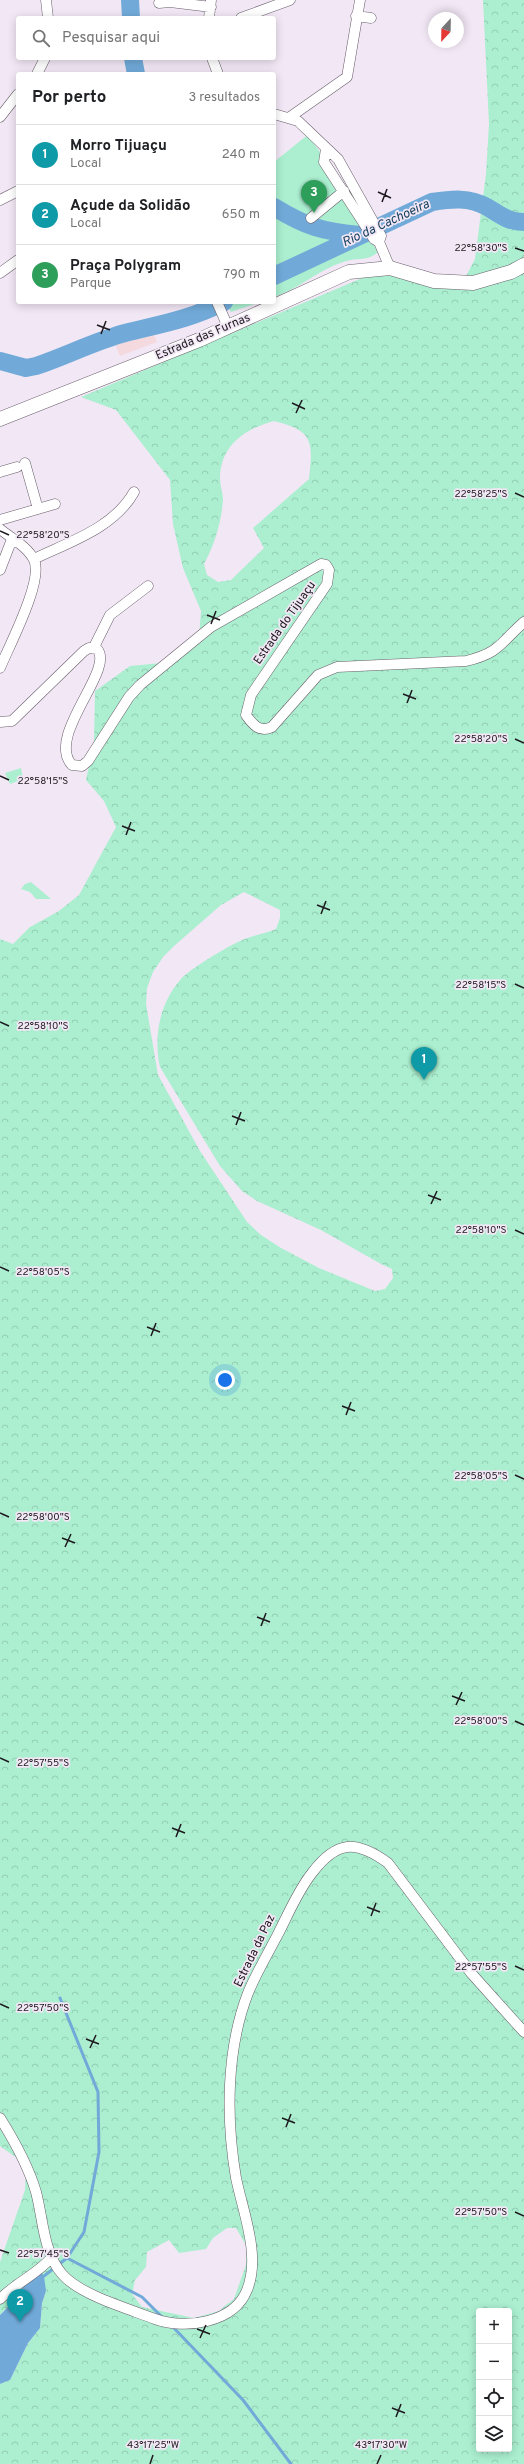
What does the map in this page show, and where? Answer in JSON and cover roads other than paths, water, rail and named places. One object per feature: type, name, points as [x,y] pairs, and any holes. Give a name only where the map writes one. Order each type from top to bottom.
[{"type":"main road","name":"Estrada das Furnas","points":[[0,419],[228,327],[349,272],[390,268],[434,281],[472,283],[511,272],[524,265]]},
{"type":"street","points":[[46,0],[48,16]]},
{"type":"street","points":[[246,16],[290,0]]},
{"type":"street","points":[[290,117],[347,77],[356,16],[360,0]]},
{"type":"street","points":[[159,3],[211,3],[209,16]]},
{"type":"street","points":[[356,16],[371,18]]},
{"type":"street","points":[[38,72],[44,60]]},
{"type":"street","points":[[213,60],[217,72]]},
{"type":"street","points":[[0,117],[16,97]]},
{"type":"street","points":[[276,114],[290,117],[298,121],[342,164],[378,238],[390,268]]},
{"type":"street","points":[[326,149],[324,162],[371,226]]},
{"type":"street","points":[[312,218],[344,191]]},
{"type":"street","points":[[0,200],[16,192]]},
{"type":"street","points":[[0,273],[16,261]]},
{"type":"street","points":[[218,304],[228,327]]},
{"type":"street","points":[[0,472],[21,465],[38,509]]},
{"type":"street","points":[[34,560],[110,521],[128,503],[134,492]]},
{"type":"street","points":[[0,520],[55,504]]},
{"type":"street","points":[[0,529],[34,560],[37,567],[34,585],[0,668]]},
{"type":"street","points":[[0,570],[12,539]]},
{"type":"street","name":"Estrada do Tijuaçu","points":[[94,648],[99,651],[100,658],[97,670],[75,715],[66,751],[67,760],[72,765],[78,767],[88,761],[129,697],[140,685],[211,627],[316,564],[326,565],[329,570],[327,584],[251,695],[246,707],[246,715],[259,729],[266,730],[272,727],[318,675],[337,667],[466,660],[486,656],[499,648],[509,635],[524,622]]},
{"type":"street","points":[[0,722],[12,721],[84,651],[94,648],[110,615],[148,586]]},
{"type":"street","name":"Estrada da Paz","points":[[53,2261],[63,2276],[99,2298],[161,2321],[174,2323],[202,2323],[222,2315],[242,2300],[248,2289],[252,2262],[236,2176],[229,2094],[233,2047],[247,1996],[256,1975],[304,1884],[320,1863],[335,1850],[352,1845],[372,1851],[388,1863],[471,1973],[524,2032]]},
{"type":"street","points":[[0,2118],[27,2166],[36,2193],[53,2261],[13,2286],[0,2299]]},
{"type":"water","points":[[40,2271],[44,2276],[46,2291],[42,2303],[40,2328],[28,2343],[10,2380],[0,2384],[0,2315],[6,2310],[28,2281]]},
{"type":"waterway","points":[[130,0],[131,16]]},
{"type":"waterway","points":[[133,60],[136,72]]},
{"type":"waterway","name":"Rio da Cachoeira","points":[[276,275],[432,202],[467,200],[487,207],[513,221],[524,222]]},
{"type":"waterway","points":[[276,208],[305,224],[324,230],[359,235]]},
{"type":"waterway","name":"Rio da Cachoeira","points":[[0,361],[26,368],[36,366],[114,336],[188,317],[220,304]]},
{"type":"waterway","points":[[44,2276],[67,2258],[84,2232],[99,2152],[98,2092],[60,1998]]},
{"type":"waterway","points":[[67,2258],[142,2297],[162,2317]]},
{"type":"waterway","points":[[171,2325],[243,2400],[291,2464]]},
{"type":"place","name":"Praça Polygram","points":[[314,213]]},
{"type":"place","name":"Morro Tijuaçu","points":[[424,1080]]},
{"type":"place","name":"Açude da Solidão","points":[[20,2322]]}]
